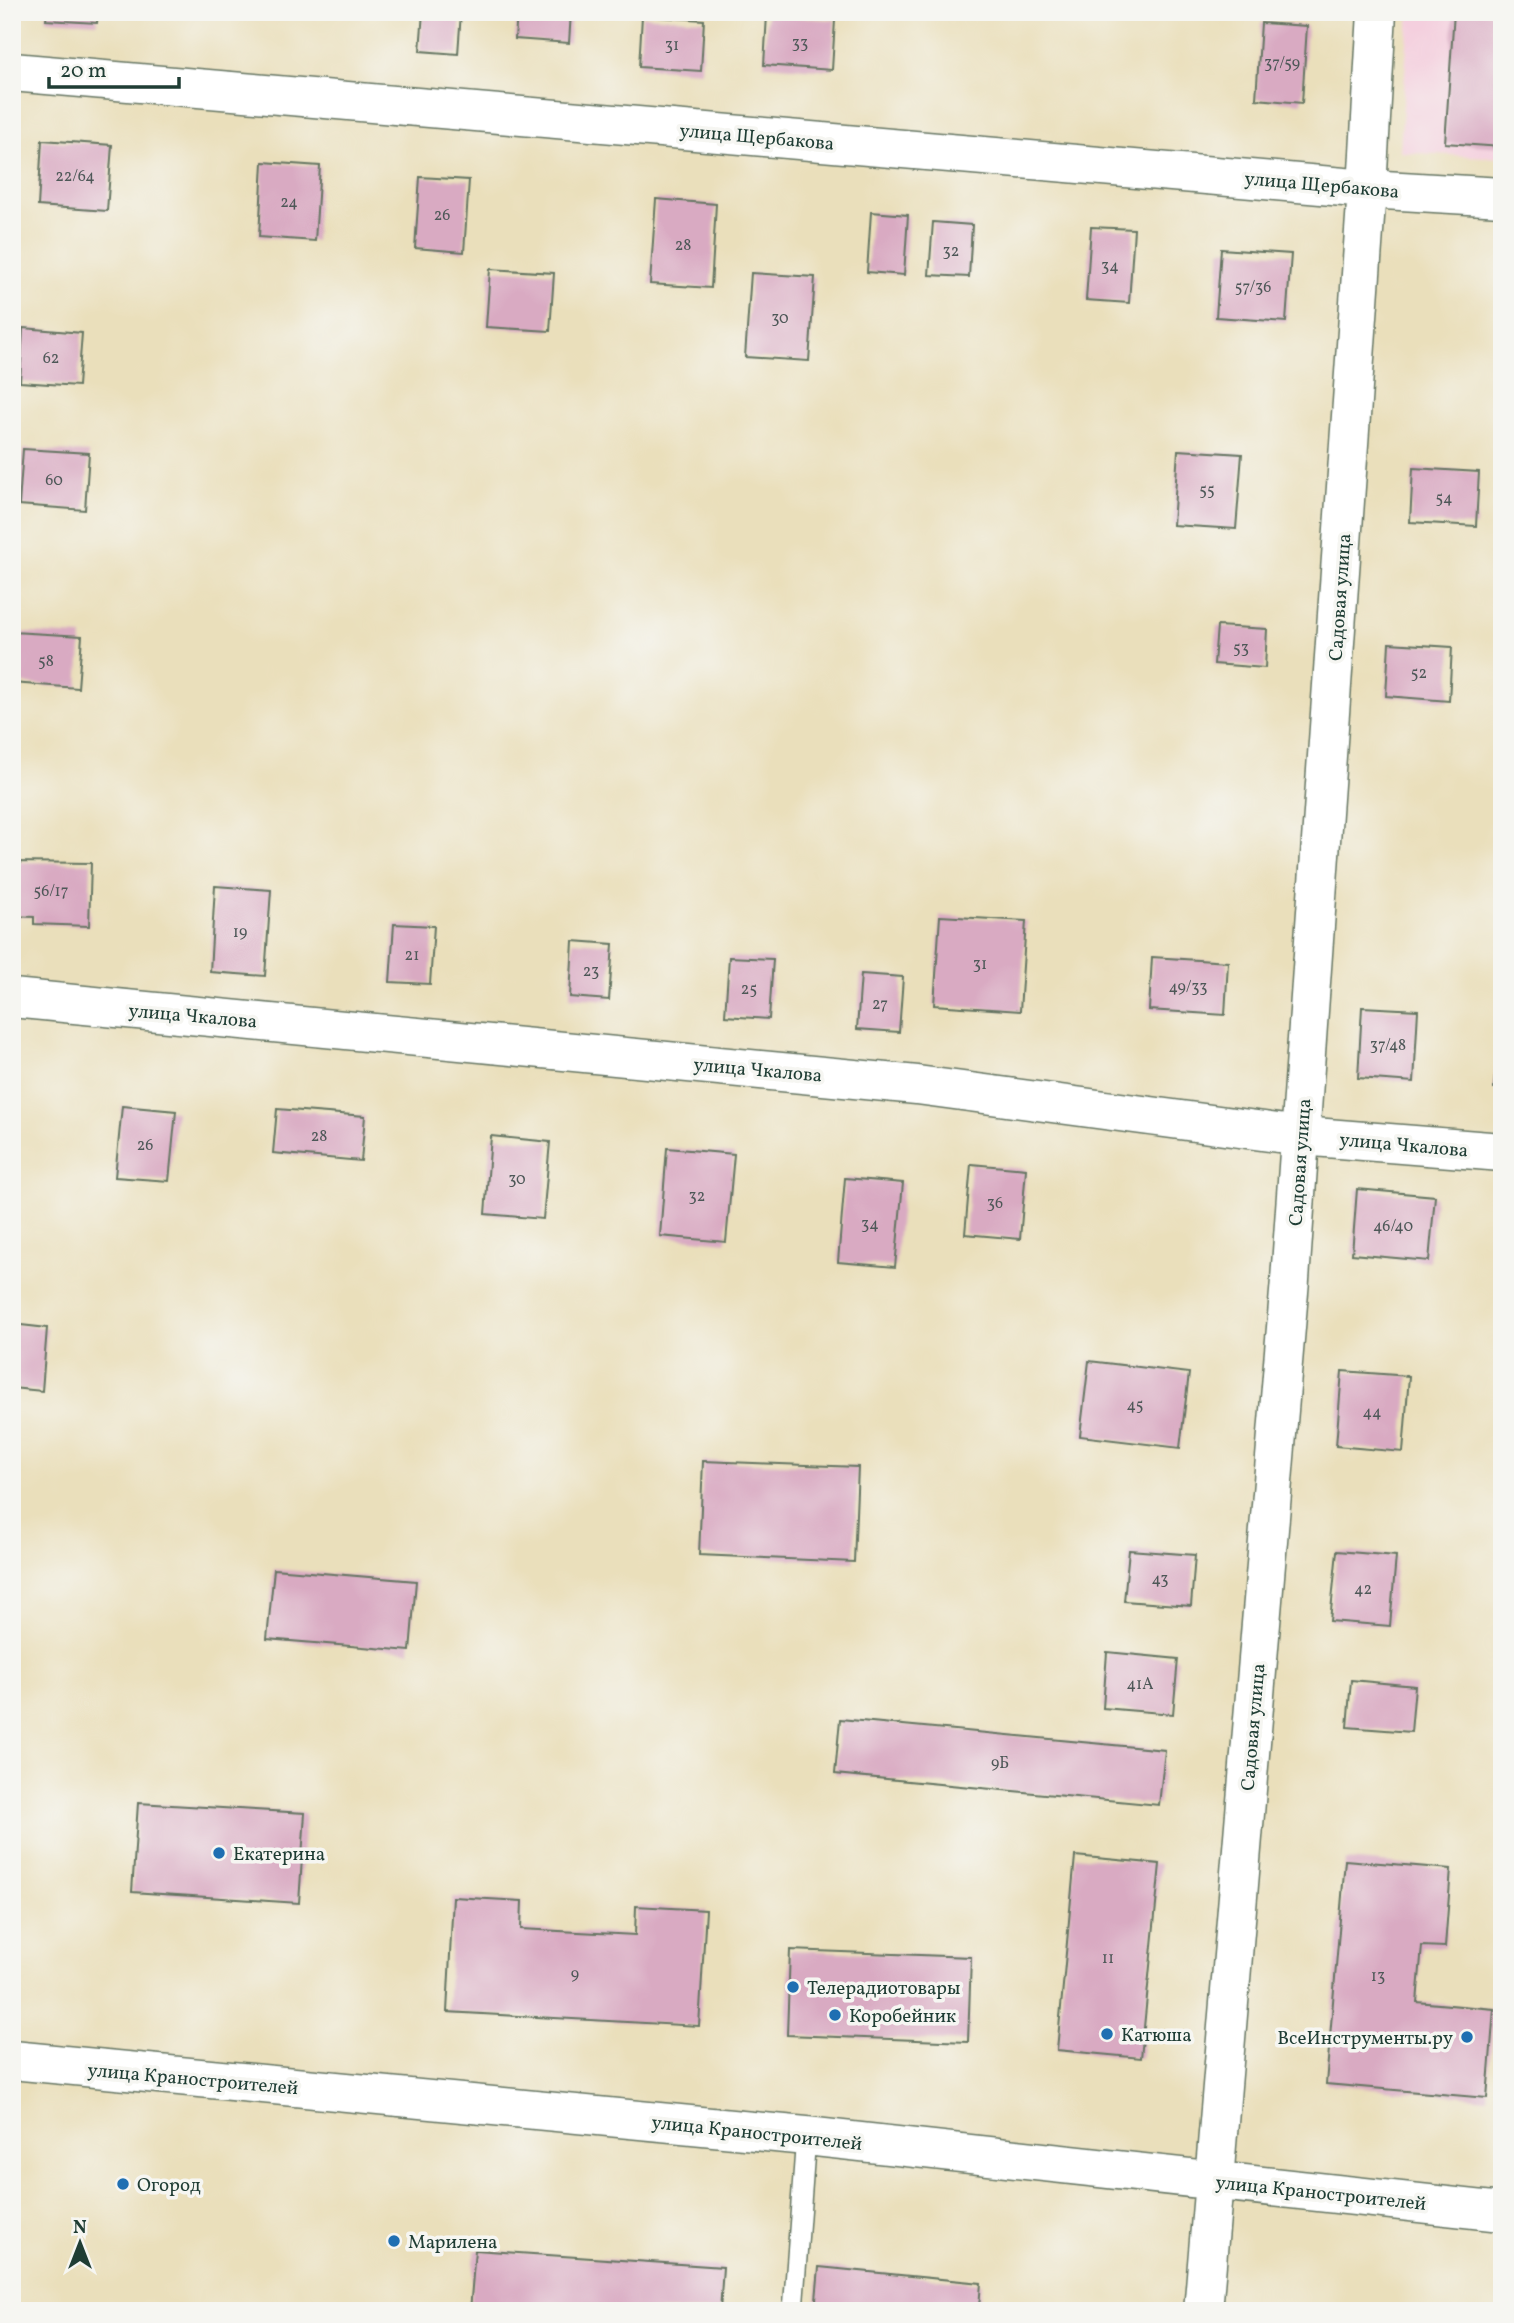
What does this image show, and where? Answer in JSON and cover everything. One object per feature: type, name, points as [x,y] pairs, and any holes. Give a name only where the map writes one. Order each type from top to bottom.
[{"type":"street","name":"Садовая улица","points":[[1203,2305],[1301,1136],[1377,12]]},
{"type":"street","name":"улица Щербакова","points":[[12,72],[1367,189],[1502,197]]},
{"type":"street","name":"улица Чкалова","points":[[12,998],[917,1085],[1301,1136],[1502,1152]]},
{"type":"street","name":"улица Краностроителей","points":[[12,2060],[806,2136],[1502,2212]]},
{"type":"lane","points":[[793,2311],[806,2136]]},
{"type":"path","points":[[1203,2305],[1311,2311]]},
{"type":"shaded area","points":[[1409,12],[1502,12],[1502,158],[1400,152]]},
{"type":"building","points":[[47,12],[98,12],[97,23],[46,20]]},
{"type":"building","points":[[423,12],[461,12],[458,54],[420,51]]},
{"type":"building","points":[[517,12],[571,12],[569,43],[515,39]]},
{"type":"building","points":[[1454,12],[1502,12],[1502,147],[1445,143]]},
{"type":"building","points":[[767,15],[835,20],[832,70],[764,65]]},
{"type":"building","points":[[642,16],[704,20],[701,71],[639,67]]},
{"type":"building","points":[[1261,23],[1307,26],[1302,103],[1256,99]]},
{"type":"building","points":[[42,140],[112,145],[107,211],[38,206]]},
{"type":"building","points":[[263,162],[320,166],[315,241],[259,237]]},
{"type":"building","points":[[420,177],[469,180],[464,252],[415,248]]},
{"type":"building","points":[[656,199],[716,204],[711,288],[650,284]]},
{"type":"building","points":[[871,212],[908,215],[904,275],[867,272]]},
{"type":"building","points":[[933,222],[972,225],[969,277],[929,275]]},
{"type":"building","points":[[1091,227],[1134,229],[1129,303],[1086,300]]},
{"type":"building","points":[[1221,249],[1291,254],[1286,322],[1216,317]]},
{"type":"building","points":[[490,269],[554,273],[550,331],[486,327]]},
{"type":"building","points":[[751,273],[815,277],[809,361],[745,357]]},
{"type":"building","points":[[23,328],[82,333],[78,386],[20,382]]},
{"type":"building","points":[[23,449],[89,453],[85,510],[19,505]]},
{"type":"building","points":[[1178,450],[1242,454],[1236,529],[1173,525]]},
{"type":"building","points":[[1413,468],[1479,472],[1476,526],[1410,522]]},
{"type":"building","points":[[1217,626],[1267,629],[1265,668],[1214,664]]},
{"type":"building","points":[[12,632],[82,636],[78,688],[12,683]]},
{"type":"building","points":[[1389,643],[1452,647],[1449,701],[1386,696]]},
{"type":"building","points":[[12,862],[91,863],[89,926],[34,924],[34,917],[12,916]]},
{"type":"building","points":[[215,886],[271,890],[265,976],[210,972]]},
{"type":"building","points":[[940,916],[1026,921],[1020,1011],[934,1005]]},
{"type":"building","points":[[394,924],[434,926],[430,984],[390,982]]},
{"type":"building","points":[[573,941],[613,944],[609,1000],[570,997]]},
{"type":"building","points":[[729,957],[773,959],[769,1019],[725,1016]]},
{"type":"building","points":[[1152,957],[1228,962],[1225,1015],[1149,1010]]},
{"type":"building","points":[[861,974],[903,977],[899,1032],[857,1029]]},
{"type":"building","points":[[1362,1007],[1418,1010],[1414,1082],[1358,1078]]},
{"type":"building","points":[[1499,1022],[1502,1022],[1502,1088],[1494,1088]]},
{"type":"building","points":[[122,1106],[176,1111],[169,1181],[115,1177]]},
{"type":"building","points":[[277,1109],[365,1116],[361,1161],[273,1153]]},
{"type":"building","points":[[491,1136],[550,1142],[543,1219],[485,1214]]},
{"type":"building","points":[[667,1148],[734,1154],[726,1242],[660,1236]]},
{"type":"building","points":[[971,1164],[1026,1169],[1020,1239],[965,1234]]},
{"type":"building","points":[[845,1178],[903,1183],[895,1267],[838,1262]]},
{"type":"building","points":[[1357,1189],[1435,1196],[1429,1261],[1352,1254]]},
{"type":"building","points":[[12,1324],[47,1328],[42,1391],[12,1388]]},
{"type":"building","points":[[1089,1361],[1189,1373],[1180,1448],[1080,1436]]},
{"type":"building","points":[[1342,1371],[1409,1376],[1403,1452],[1336,1446]]},
{"type":"building","points":[[703,1461],[858,1467],[854,1562],[699,1555]]},
{"type":"building","points":[[1129,1550],[1195,1555],[1191,1606],[1124,1601]]},
{"type":"building","points":[[1337,1551],[1396,1556],[1390,1626],[1330,1621]]},
{"type":"building","points":[[274,1569],[416,1581],[410,1651],[267,1639]]},
{"type":"building","points":[[1107,1652],[1178,1659],[1173,1714],[1103,1708]]},
{"type":"building","points":[[1351,1680],[1415,1686],[1411,1732],[1347,1727]]},
{"type":"building","points":[[840,1719],[1165,1750],[1159,1805],[835,1774]]},
{"type":"building","name":"Екатерина","points":[[138,1803],[305,1813],[299,1903],[132,1892]]},
{"type":"building","points":[[1075,1856],[1160,1864],[1141,2058],[1057,2050]]},
{"type":"building","points":[[1345,1860],[1451,1869],[1445,1947],[1422,1946],[1417,2002],[1494,2009],[1487,2098],[1326,2084]]},
{"type":"building","points":[[453,1897],[522,1901],[521,1929],[635,1935],[636,1906],[706,1910],[699,2026],[447,2012]]},
{"type":"building","points":[[790,1950],[971,1957],[968,2042],[787,2035]]},
{"type":"building","points":[[475,2250],[723,2267],[720,2311],[470,2311]]},
{"type":"building","points":[[819,2267],[981,2283],[979,2307],[997,2311],[815,2311]]},
{"type":"place","name":"Екатерина","points":[[219,1853]]},
{"type":"place","name":"Телерадиотовары","points":[[793,1987]]},
{"type":"place","name":"Коробейник","points":[[835,2015]]},
{"type":"place","name":"Катюша","points":[[1107,2034]]},
{"type":"place","name":"ВсеИнструменты.ру","points":[[1467,2037]]},
{"type":"place","name":"Огород","points":[[123,2184]]},
{"type":"place","name":"Марилена","points":[[394,2241]]}]
